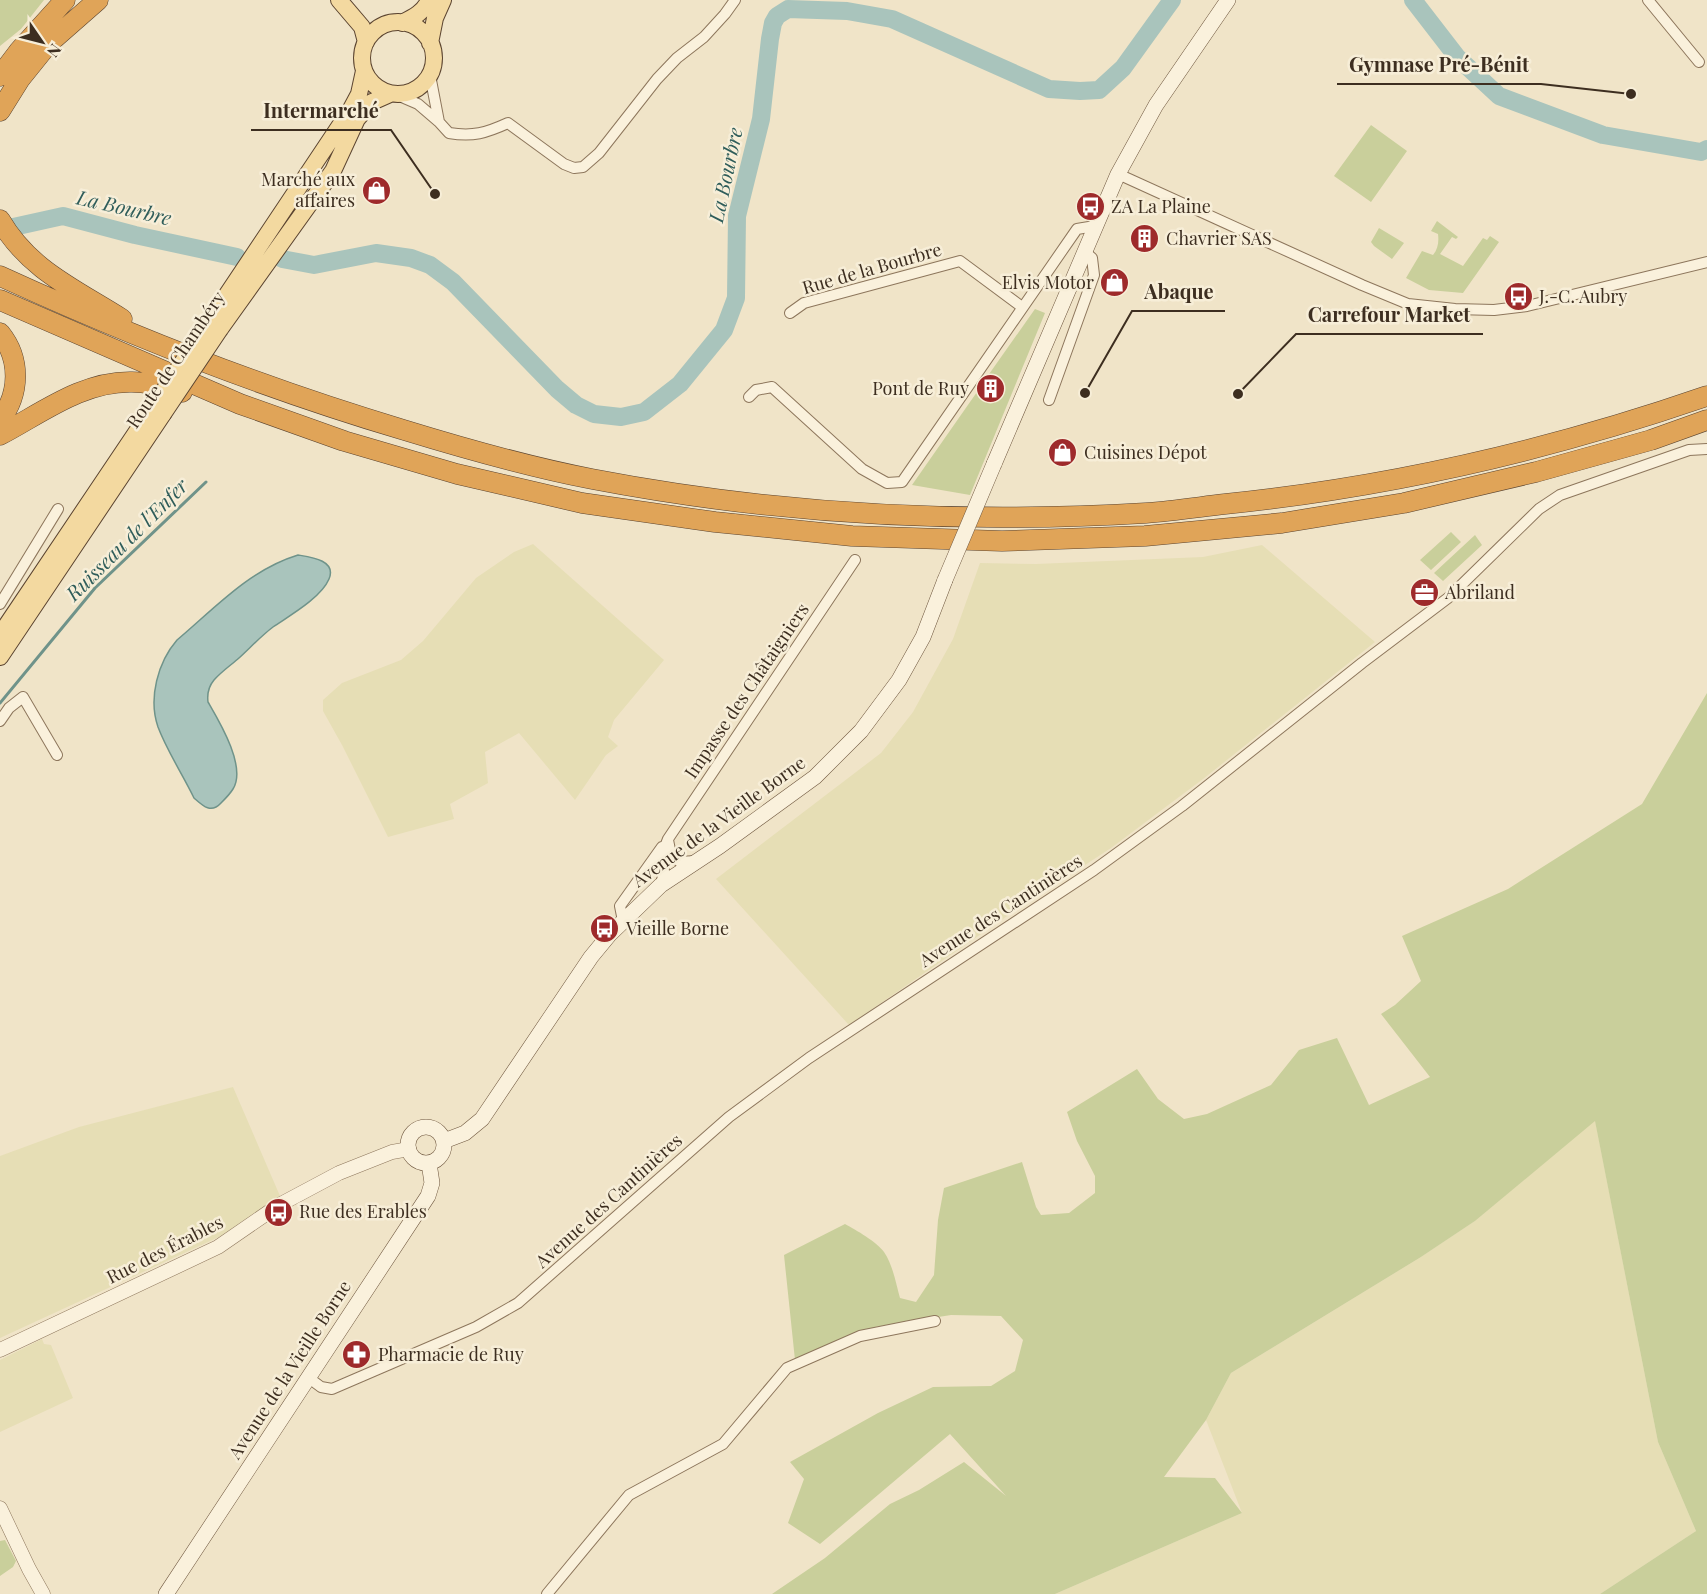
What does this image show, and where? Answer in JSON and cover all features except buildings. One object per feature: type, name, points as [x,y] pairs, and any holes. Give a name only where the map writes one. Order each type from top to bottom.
[{"type":"highway","points":[[0,76],[19,51],[65,0]]},
{"type":"highway","points":[[0,111],[20,79],[49,43],[98,0]]},
{"type":"highway","points":[[0,85],[39,46],[49,43]]},
{"type":"highway","points":[[0,65],[19,51]]},
{"type":"highway","points":[[0,220],[14,243],[27,257],[48,273],[170,349]]},
{"type":"highway","points":[[0,276],[69,308],[231,373],[356,416],[493,456],[601,481],[721,500],[851,513],[1005,516],[1148,513],[1279,499],[1402,479],[1532,449],[1645,417],[1707,396]]},
{"type":"highway","points":[[0,300],[240,404],[344,441],[457,474],[582,503],[715,522],[852,536],[1002,540],[1145,536],[1282,523],[1404,503],[1536,472],[1651,440],[1707,420]]},
{"type":"highway","points":[[0,333],[13,354],[16,379],[10,405],[0,420]]},
{"type":"highway","points":[[0,435],[67,398],[95,386],[107,384],[134,382],[159,386],[196,397],[240,404]]},
{"type":"main road","points":[[339,0],[362,27],[366,42]]},
{"type":"main road","points":[[352,0],[371,17],[394,23],[419,29],[430,43],[434,54],[430,75],[416,89],[393,94],[378,89],[369,81],[364,71],[362,56],[366,42],[378,28],[394,23],[418,14],[429,0]]},
{"type":"main road","points":[[430,43],[435,18],[442,0]]},
{"type":"main road","name":"Avenue de la Vieille Borne","points":[[444,1141],[465,1134],[482,1119],[591,957],[623,921],[661,885],[815,777],[861,731],[899,680],[923,637],[945,580],[1118,174],[1156,105],[1228,0]]},
{"type":"main road","name":"Route de Chambéry","points":[[0,635],[214,326],[351,109],[359,94],[364,71]]},
{"type":"main road","name":"Route de Chambéry","points":[[214,326],[327,180],[357,119],[372,102],[393,94]]},
{"type":"main road","name":"Route de Chambéry","points":[[0,657],[157,411]]},
{"type":"main road","points":[[421,1127],[432,1127],[437,1130],[444,1141],[441,1155],[424,1163],[415,1159],[408,1144],[412,1134],[421,1127]]},
{"type":"main road","name":"Avenue de la Vieille Borne","points":[[166,1594],[428,1196],[432,1183],[429,1162]]},
{"type":"street","points":[[393,94],[418,104],[449,133],[470,136],[508,123],[564,164],[574,168],[583,167],[599,153],[657,79],[677,58],[705,37],[735,0]]},
{"type":"street","points":[[1648,0],[1699,62]]},
{"type":"street","points":[[430,75],[439,122]]},
{"type":"street","points":[[1118,174],[1408,304],[1494,310],[1527,306],[1707,262]]},
{"type":"street","points":[[749,397],[756,390],[772,387],[862,469],[887,483],[902,482],[1077,230],[1095,226]]},
{"type":"street","points":[[1049,400],[1094,275],[1092,258],[1084,251]]},
{"type":"street","name":"Rue de la Bourbre","points":[[790,314],[804,303],[960,261],[1022,307]]},
{"type":"street","name":"Avenue des Cantinières","points":[[309,1378],[321,1387],[332,1389],[476,1328],[518,1303],[729,1117],[809,1058],[1094,870],[1182,806],[1448,598],[1539,509],[1560,495],[1689,450],[1707,449]]},
{"type":"street","points":[[0,604],[58,509]]},
{"type":"street","name":"Impasse des Châtaigniers","points":[[661,885],[664,871],[661,857],[668,839],[855,560]]},
{"type":"street","points":[[0,721],[9,708],[23,697],[57,755]]},
{"type":"street","points":[[668,839],[671,855],[680,862],[697,861]]},
{"type":"street","points":[[623,921],[620,906],[668,839]]},
{"type":"street","name":"Rue des Érables","points":[[0,1350],[218,1247],[279,1205],[339,1173],[392,1152],[409,1149]]},
{"type":"street","points":[[547,1594],[629,1495],[723,1444],[787,1368],[860,1336],[935,1321]]},
{"type":"street","points":[[0,1509],[28,1569],[43,1594]]},
{"type":"shaded area","points":[[533,544],[664,660],[614,720],[608,737],[618,746],[606,755],[575,800],[519,733],[485,752],[488,783],[450,804],[454,819],[388,837],[323,711],[323,700],[342,683],[401,660],[423,641],[476,578],[514,552]]},
{"type":"shaded area","points":[[1262,545],[1375,642],[1203,779],[1111,848],[1013,912],[849,1025],[716,879],[881,753],[913,712],[953,639],[980,563],[1036,564],[1203,557]]},
{"type":"shaded area","points":[[233,1087],[280,1196],[221,1236],[0,1338],[0,1156],[79,1127]]},
{"type":"shaded area","points":[[1595,1120],[1658,1442],[1696,1531],[1600,1594],[1055,1594],[1242,1513],[1206,1420],[1231,1373],[1421,1257],[1475,1221]]},
{"type":"shaded area","points":[[42,1339],[44,1344],[51,1345],[73,1398],[0,1432],[0,1360]]},
{"type":"green space","points":[[0,0],[44,0],[21,29],[0,46]]},
{"type":"green space","points":[[1371,125],[1407,151],[1371,202],[1334,176]]},
{"type":"green space","points":[[1437,221],[1458,237],[1456,239],[1452,237],[1440,254],[1463,266],[1483,238],[1487,240],[1490,236],[1499,242],[1463,293],[1429,290],[1406,278],[1422,251],[1433,255],[1436,250],[1438,234],[1431,231]]},
{"type":"green space","points":[[1379,228],[1404,243],[1392,259],[1371,242]]},
{"type":"green space","points":[[1035,309],[1045,313],[970,495],[912,485],[977,392],[992,393],[996,385],[987,377]]},
{"type":"green space","points":[[1451,532],[1461,542],[1431,570],[1420,560]]},
{"type":"green space","points":[[1475,535],[1482,545],[1443,581],[1434,573]]},
{"type":"green space","points":[[1707,693],[1707,1594],[1600,1594],[1696,1531],[1658,1442],[1595,1121],[1475,1221],[1421,1257],[1231,1373],[1206,1420],[1164,1477],[1215,1478],[1242,1513],[1055,1594],[772,1594],[825,1558],[890,1504],[919,1490],[964,1462],[1006,1496],[950,1434],[820,1544],[788,1523],[804,1479],[790,1462],[878,1413],[933,1387],[991,1386],[1015,1371],[1023,1340],[1001,1316],[951,1315],[875,1327],[795,1360],[784,1255],[845,1224],[881,1248],[890,1263],[900,1298],[916,1302],[934,1275],[938,1220],[944,1188],[1022,1162],[1036,1207],[1041,1215],[1069,1213],[1095,1193],[1095,1176],[1077,1141],[1067,1112],[1137,1069],[1158,1099],[1184,1119],[1207,1114],[1271,1085],[1299,1050],[1337,1038],[1369,1105],[1430,1077],[1381,1014],[1395,1005],[1421,981],[1402,936],[1508,889],[1642,804]]},
{"type":"green space","points":[[5,1540],[16,1561],[13,1567],[0,1576],[0,1541]]},
{"type":"water","points":[[298,555],[315,558],[326,564],[330,573],[325,586],[304,606],[264,634],[217,677],[210,687],[208,702],[230,744],[237,769],[232,791],[217,806],[207,808],[194,798],[158,727],[154,704],[160,670],[177,640],[233,591],[264,570]]},
{"type":"waterway","name":"La Bourbre","points":[[282,259],[314,265],[376,253],[411,258],[430,265],[453,282],[557,389],[576,405],[594,414],[621,417],[644,412],[680,384],[724,330],[736,298],[737,216],[761,119],[770,39],[777,16],[788,9],[847,11],[892,19],[1049,89],[1080,91],[1099,90],[1123,68],[1172,0]]},
{"type":"waterway","name":"La Bourbre","points":[[1413,0],[1457,57],[1499,96],[1603,135],[1701,152],[1707,149]]},
{"type":"waterway","name":"La Bourbre","points":[[0,230],[63,216],[135,235],[237,257]]},
{"type":"waterway","name":"Ruisseau de l'Enfer","points":[[0,703],[95,588],[206,482]]},
{"type":"place","name":"Gymnase Pré-Bénit","points":[[1631,94]]},
{"type":"place","name":"Marché aux affaires","points":[[376,190]]},
{"type":"place","name":"Intermarché","points":[[435,194]]},
{"type":"place","name":"ZA La Plaine","points":[[1090,207]]},
{"type":"place","name":"Chavrier SAS","points":[[1145,239]]},
{"type":"place","name":"Elvis Motor","points":[[1115,283]]},
{"type":"place","name":"J.-C. Aubry","points":[[1518,297]]},
{"type":"place","name":"Pont de Ruy","points":[[990,389]]},
{"type":"place","name":"Abaque","points":[[1085,393]]},
{"type":"place","name":"Carrefour Market","points":[[1238,394]]},
{"type":"place","name":"Cuisines Dépot","points":[[1063,453]]},
{"type":"place","name":"Abriland","points":[[1424,593]]},
{"type":"place","name":"Vieille Borne","points":[[605,929]]},
{"type":"place","name":"Rue des Erables","points":[[278,1212]]},
{"type":"place","name":"Pharmacie de Ruy","points":[[357,1355]]}]
